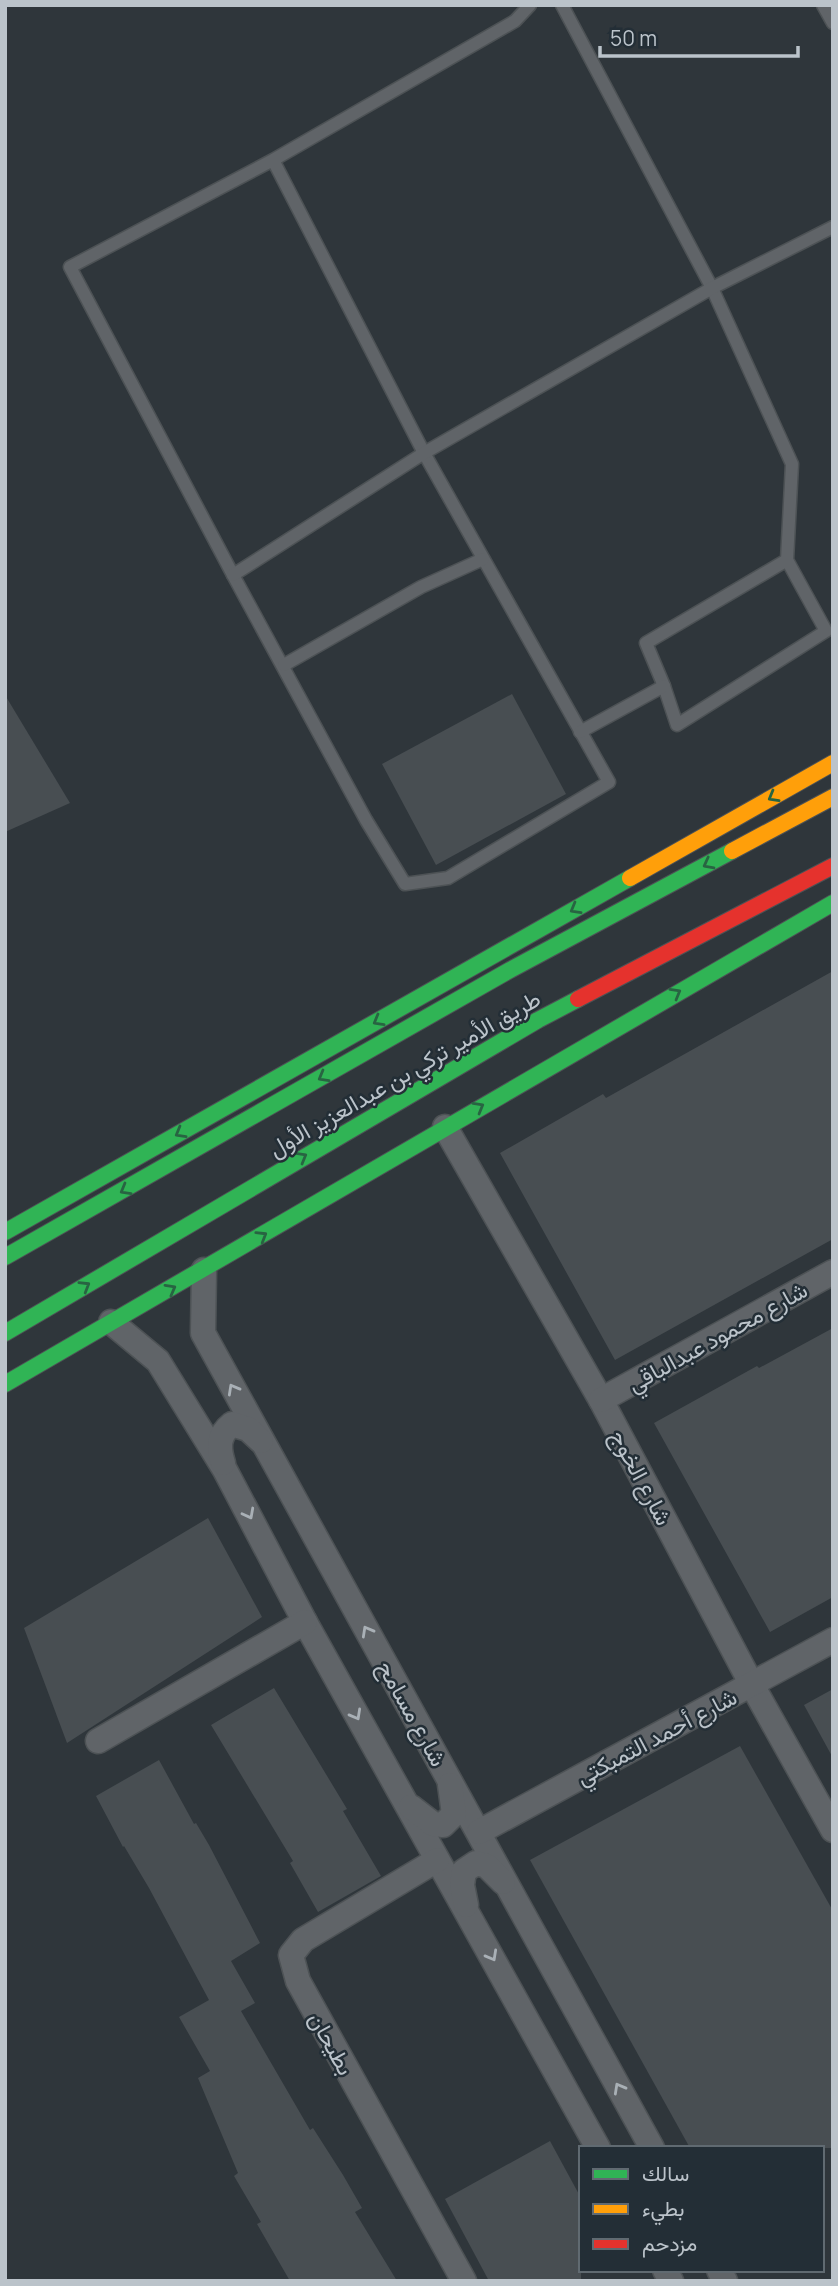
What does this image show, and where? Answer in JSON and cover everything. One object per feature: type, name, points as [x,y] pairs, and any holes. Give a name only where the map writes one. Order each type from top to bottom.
[{"type":"main road","points":[[5,1232],[833,763]]},
{"type":"main road","name":"طريق الأمير تركي بن عبدالعزيز الأول","points":[[5,1257],[510,970],[833,797]]},
{"type":"main road","name":"طريق الأمير تركي بن عبدالعزيز الأول","points":[[5,1334],[161,1239],[538,1020],[833,866]]},
{"type":"main road","points":[[767,900],[833,897]]},
{"type":"main road","points":[[5,1384],[833,903]]},
{"type":"street","name":"شارع الخوج","points":[[445,1127],[601,1400],[752,1685],[833,1830]]},
{"type":"street","name":"شارع مسامح","points":[[204,1270],[203,1333],[651,2146]]},
{"type":"street","name":"شارع محمود عبدالباقي","points":[[601,1400],[833,1272]]},
{"type":"street","points":[[111,1322],[159,1361],[225,1470],[305,1622],[597,2146]]},
{"type":"street","points":[[225,1470],[219,1449],[223,1432],[232,1424],[247,1429],[262,1442]]},
{"type":"street","points":[[98,1741],[305,1622]]},
{"type":"street","name":"شارع أحمد التمبكتي","points":[[479,1832],[833,1640]]},
{"type":"street","points":[[405,1802],[433,1824],[443,1825],[454,1814],[449,1777]]},
{"type":"street","name":"بطيحان","points":[[437,1860],[303,1940],[291,1955],[298,1981],[464,2281]]},
{"type":"street","points":[[466,1908],[464,1871],[476,1863],[487,1866],[511,1890]]},
{"type":"lane","points":[[273,160],[424,453],[609,782],[448,878],[405,884],[366,820],[70,267],[273,160],[515,21],[530,5]]},
{"type":"lane","points":[[562,5],[712,288],[792,464],[787,561],[826,631],[677,725],[646,643],[787,561]]},
{"type":"lane","points":[[823,5],[833,23]]},
{"type":"lane","points":[[233,575],[424,453],[712,288],[833,227]]},
{"type":"lane","points":[[284,665],[421,587],[484,559]]},
{"type":"lane","points":[[580,732],[664,686]]},
{"type":"building","points":[[512,694],[566,794],[436,865],[382,764]]},
{"type":"building","points":[[5,695],[70,803],[5,832]]},
{"type":"building","points":[[833,971],[833,1239],[615,1360],[500,1153],[603,1094],[606,1098]]},
{"type":"building","points":[[833,1328],[833,1597],[770,1632],[654,1423]]},
{"type":"building","points":[[208,1518],[262,1617],[67,1743],[24,1628]]},
{"type":"building","points":[[274,1688],[347,1809],[343,1811],[381,1876],[318,1912],[290,1863],[293,1861],[211,1725]]},
{"type":"building","points":[[833,1689],[833,1758],[804,1705]]},
{"type":"building","points":[[740,1746],[833,1911],[833,2148],[689,2146],[530,1860]]},
{"type":"building","points":[[159,1760],[194,1824],[196,1823],[209,1845],[260,1943],[231,1961],[255,2003],[241,2011],[310,2130],[313,2128],[343,2175],[362,2208],[355,2212],[397,2281],[290,2281],[257,2224],[261,2222],[234,2176],[238,2173],[198,2078],[210,2071],[179,2017],[209,2000],[96,1796]]},
{"type":"building","points":[[550,2141],[579,2194],[581,2281],[489,2281],[445,2199]]},
{"type":"traffic: fast","points":[[5,1257],[510,970],[732,851]]},
{"type":"traffic: fast","points":[[5,1232],[630,878]]},
{"type":"traffic: fast","points":[[5,1384],[833,903]]},
{"type":"traffic: fast","points":[[5,1333],[578,999]]},
{"type":"traffic: slow","points":[[630,878],[833,763]]},
{"type":"traffic: slow","points":[[732,851],[833,797]]},
{"type":"traffic: jam","points":[[578,999],[833,866]]}]
